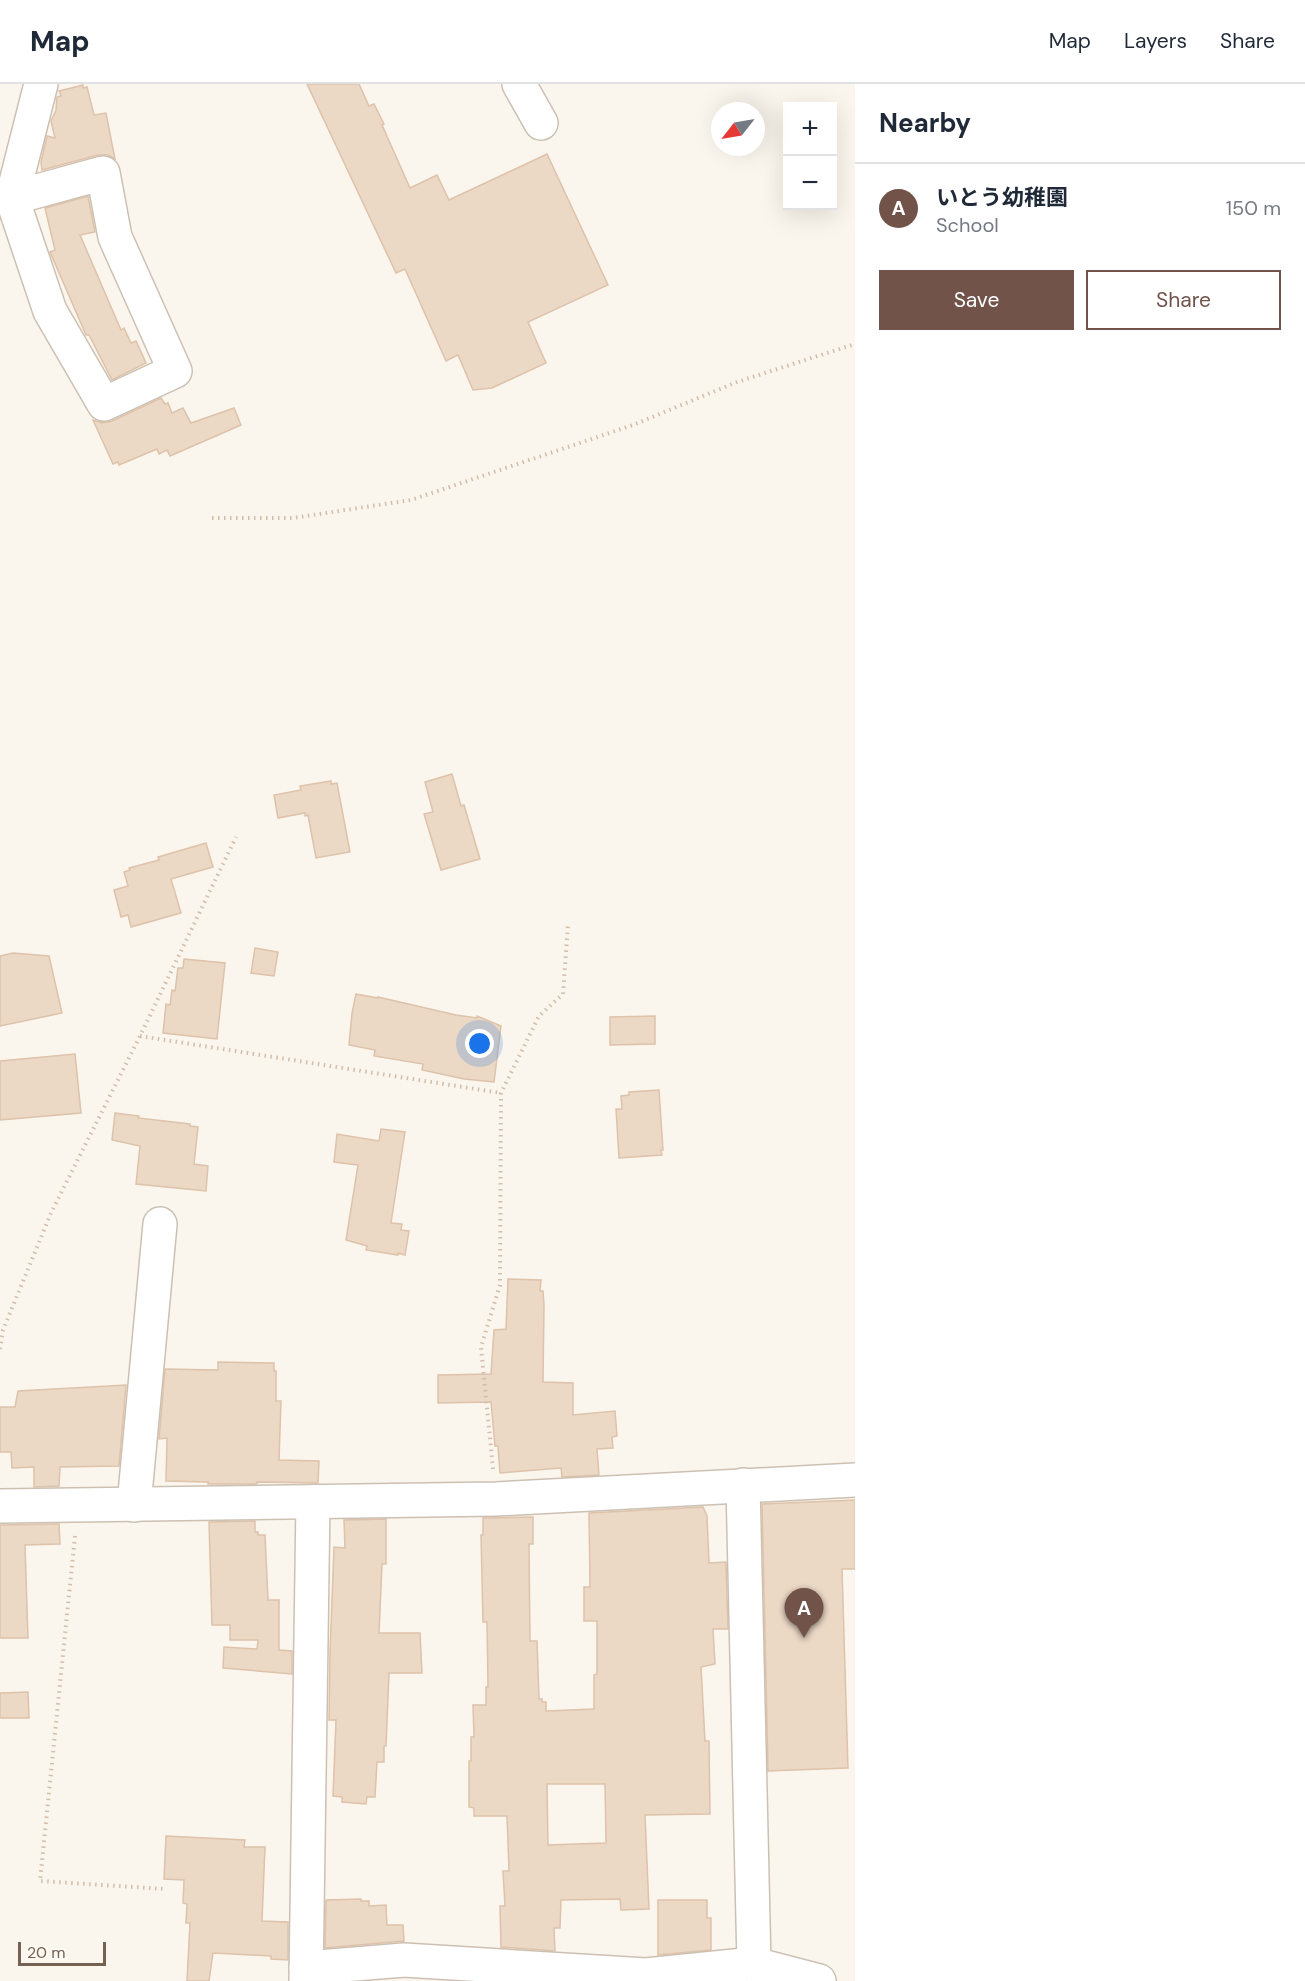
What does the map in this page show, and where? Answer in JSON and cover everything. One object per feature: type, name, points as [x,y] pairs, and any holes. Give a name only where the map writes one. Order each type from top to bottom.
[{"type":"street","points":[[12,198],[103,173],[115,237],[175,371],[104,404],[50,311],[12,198],[42,84]]},
{"type":"street","points":[[519,84],[541,123]]},
{"type":"street","points":[[134,1504],[160,1224]]},
{"type":"street","points":[[0,1506],[496,1499],[855,1480]]},
{"type":"street","points":[[743,1485],[754,1964]]},
{"type":"street","points":[[313,1502],[306,1974],[404,1960],[646,1975],[754,1964],[819,1981]]},
{"type":"path","points":[[212,518],[293,518],[411,500],[633,425],[737,382],[855,344]]},
{"type":"path","points":[[0,1349],[3,1330],[51,1213],[236,837]]},
{"type":"path","points":[[496,1499],[481,1347],[500,1285],[501,1093],[539,1016],[563,994],[568,924]]},
{"type":"path","points":[[140,1036],[501,1093]]},
{"type":"path","points":[[79,1505],[40,1881],[165,1889]]},
{"type":"building","points":[[307,84],[359,84],[369,106],[374,104],[384,124],[382,125],[410,188],[437,175],[449,200],[547,154],[608,285],[528,322],[546,363],[492,388],[473,390],[458,355],[446,361],[405,269],[396,273]]},
{"type":"building","points":[[83,85],[83,88],[87,87],[94,115],[106,113],[115,159],[108,155],[98,155],[42,170],[41,162],[47,136],[55,138],[51,121],[56,110],[57,97],[61,96],[59,91]]},
{"type":"building","points":[[88,196],[95,232],[80,235],[121,330],[124,328],[131,343],[136,341],[146,363],[112,380],[89,335],[86,335],[50,252],[55,250],[45,208]]},
{"type":"building","points":[[161,398],[165,404],[168,403],[172,413],[183,408],[191,423],[234,408],[241,425],[170,456],[167,450],[159,454],[157,449],[119,465],[118,462],[113,464],[93,420],[102,423],[112,421]]},
{"type":"building","points":[[452,774],[480,859],[441,870],[424,814],[433,812],[425,782]]},
{"type":"building","points":[[331,781],[331,784],[337,783],[350,852],[316,858],[308,815],[305,816],[305,813],[278,818],[274,795],[301,790],[300,786]]},
{"type":"building","points":[[206,843],[213,867],[171,879],[181,913],[131,927],[128,915],[121,917],[114,890],[128,886],[124,872],[130,870],[129,868],[159,860],[158,857]]},
{"type":"building","points":[[255,948],[278,952],[274,976],[251,973]]},
{"type":"building","points":[[13,953],[49,956],[62,1013],[0,1026],[0,956]]},
{"type":"building","points":[[184,959],[225,963],[217,1039],[163,1033],[166,1004],[170,1005],[172,990],[175,991],[178,968],[183,968]]},
{"type":"building","points":[[356,994],[456,1015],[477,1018],[477,1016],[501,1026],[494,1082],[464,1079],[422,1070],[423,1064],[374,1056],[375,1050],[349,1045]]},
{"type":"building","points":[[655,1016],[655,1044],[610,1045],[610,1017]]},
{"type":"building","points":[[75,1054],[81,1113],[0,1120],[0,1061]]},
{"type":"building","points":[[659,1090],[662,1155],[619,1158],[616,1109],[622,1109],[621,1096],[629,1095],[629,1092]]},
{"type":"building","points":[[115,1113],[198,1127],[194,1164],[208,1166],[206,1191],[136,1184],[140,1146],[112,1140]]},
{"type":"building","points":[[381,1129],[405,1132],[391,1223],[402,1224],[401,1230],[409,1231],[405,1255],[366,1250],[367,1246],[346,1240],[358,1165],[334,1162],[337,1134],[379,1141]]},
{"type":"building","points":[[508,1279],[541,1280],[540,1291],[543,1291],[544,1305],[543,1382],[573,1383],[573,1415],[615,1411],[617,1436],[612,1437],[613,1448],[597,1449],[599,1475],[562,1477],[561,1468],[500,1473],[491,1402],[438,1403],[438,1375],[491,1374],[494,1330],[506,1329]]},
{"type":"building","points":[[218,1362],[274,1363],[276,1401],[281,1401],[279,1460],[319,1461],[318,1483],[208,1484],[208,1482],[166,1481],[167,1438],[159,1439],[165,1369],[218,1370]]},
{"type":"building","points":[[126,1385],[119,1466],[60,1467],[59,1486],[34,1487],[34,1467],[12,1468],[11,1452],[0,1452],[0,1407],[15,1407],[18,1391]]},
{"type":"building","points":[[855,1500],[855,1569],[842,1569],[848,1768],[768,1771],[762,1504]]},
{"type":"building","points":[[703,1507],[707,1516],[709,1563],[726,1562],[728,1629],[713,1629],[715,1664],[701,1667],[705,1741],[709,1741],[710,1814],[645,1815],[649,1909],[621,1910],[620,1899],[561,1900],[560,1928],[554,1928],[555,1951],[501,1947],[500,1906],[505,1906],[503,1871],[509,1871],[507,1816],[474,1816],[474,1808],[469,1807],[469,1761],[471,1761],[471,1737],[474,1737],[473,1705],[486,1705],[486,1687],[488,1687],[487,1622],[483,1622],[481,1535],[483,1535],[483,1518],[533,1517],[533,1544],[529,1544],[530,1641],[537,1641],[539,1699],[546,1702],[546,1711],[594,1709],[594,1675],[597,1674],[597,1621],[584,1621],[584,1587],[590,1587],[589,1513]],"holes":[[[547,1784],[605,1784],[606,1843],[548,1845]]]},
{"type":"building","points":[[386,1519],[386,1564],[382,1564],[379,1633],[420,1633],[422,1673],[389,1673],[386,1746],[384,1746],[384,1762],[377,1762],[375,1797],[367,1797],[366,1804],[342,1802],[342,1797],[333,1796],[336,1720],[329,1720],[334,1547],[345,1548],[344,1520]]},
{"type":"building","points":[[255,1521],[255,1532],[258,1532],[258,1535],[265,1535],[268,1600],[279,1600],[279,1650],[292,1651],[292,1674],[223,1668],[224,1647],[257,1649],[258,1640],[230,1640],[230,1625],[212,1625],[209,1522]]},
{"type":"building","points":[[59,1524],[60,1544],[25,1545],[28,1638],[0,1638],[0,1525]]},
{"type":"building","points":[[28,1692],[29,1718],[0,1718],[0,1693]]},
{"type":"building","points":[[166,1836],[245,1840],[244,1847],[265,1847],[262,1921],[288,1922],[288,1960],[271,1959],[271,1956],[213,1953],[209,1981],[187,1981],[190,1923],[186,1923],[187,1904],[183,1903],[184,1880],[164,1879]]},
{"type":"building","points":[[361,1899],[361,1901],[369,1901],[369,1906],[386,1905],[387,1925],[403,1925],[404,1941],[325,1948],[326,1900]]},
{"type":"building","points":[[658,1900],[707,1900],[707,1918],[711,1918],[711,1950],[658,1955]]},
{"type":"place","name":"いとう幼稚園","points":[[804,1638]]}]
